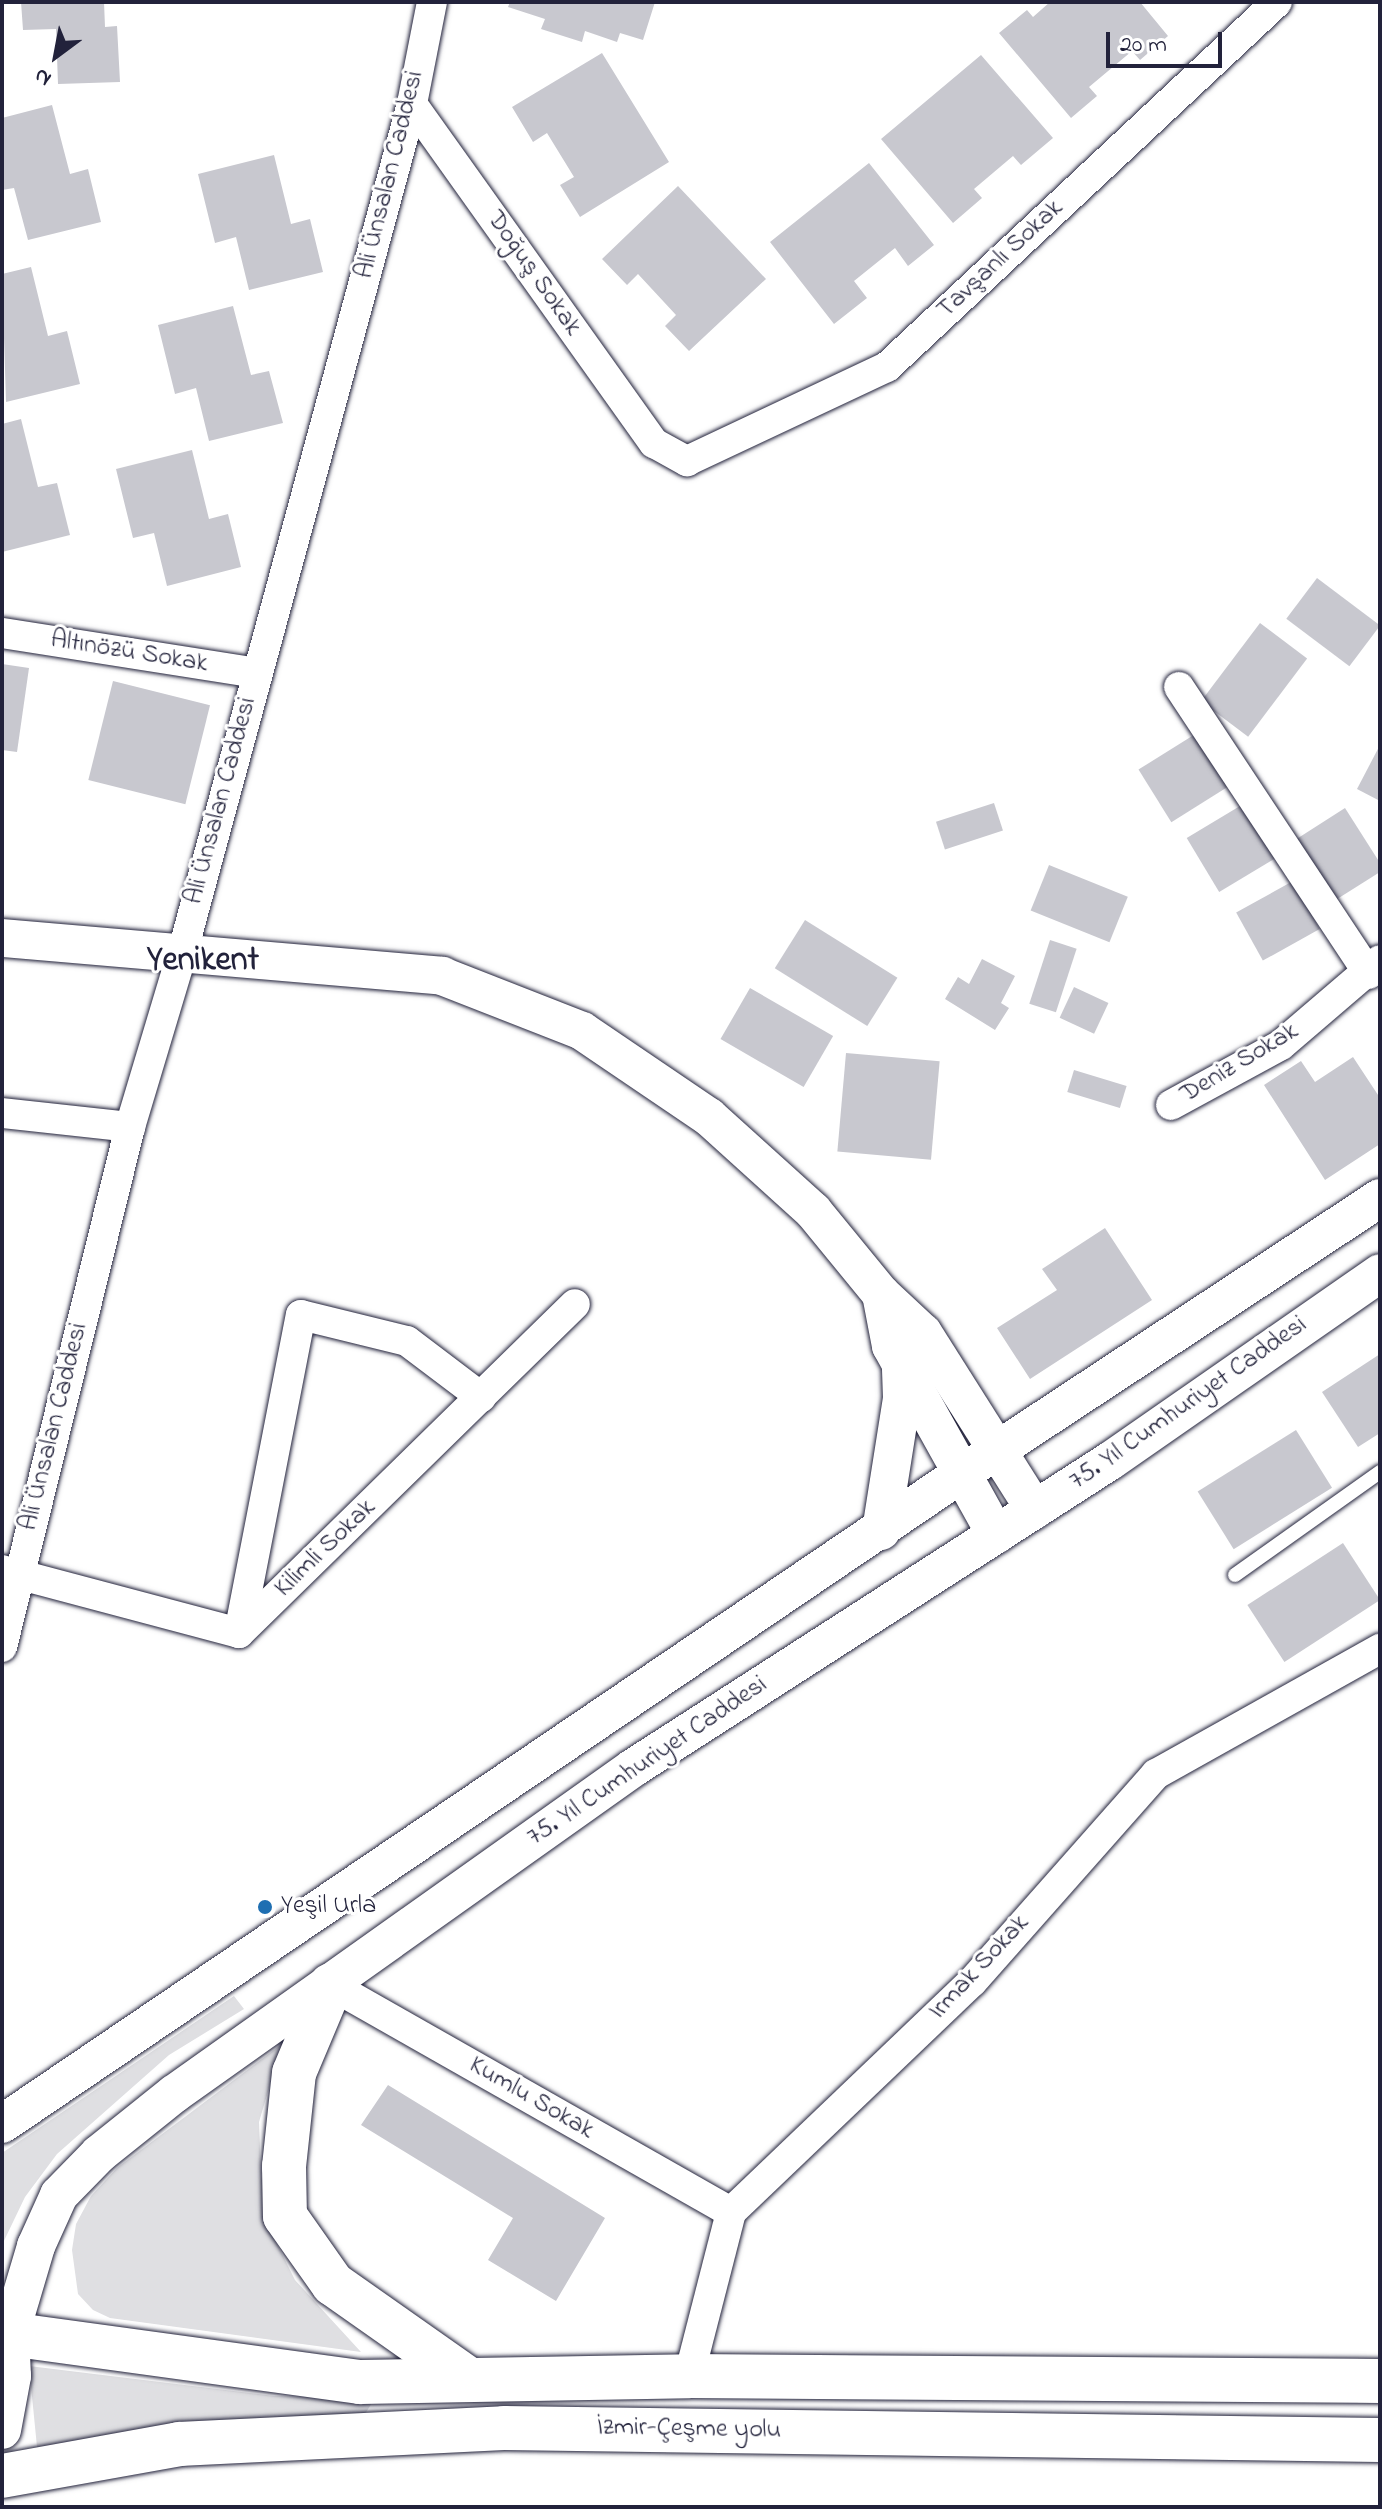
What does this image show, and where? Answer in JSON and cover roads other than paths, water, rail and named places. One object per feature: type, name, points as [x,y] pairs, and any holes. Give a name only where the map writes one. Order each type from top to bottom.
[{"type":"highway","points":[[331,1985],[294,2073],[284,2166],[285,2216],[333,2284],[468,2379]]},
{"type":"highway","name":"İzmir-Çeşme yolu","points":[[6,2334],[360,2382],[689,2376],[1380,2381]]},
{"type":"highway","name":"İzmir-Çeşme yolu","points":[[2,2476],[179,2444],[504,2428],[1380,2440]]},
{"type":"street","name":"Ali Ünsalan Caddesi","points":[[2,1647],[10,1572],[130,1127],[182,954],[412,104],[432,2]]},
{"type":"street","name":"Tavşanlı Sokak","points":[[654,443],[687,461],[887,367],[1277,2]]},
{"type":"street","name":"Doğuş Sokak","points":[[412,104],[654,443]]},
{"type":"street","name":"Altınözü Sokak","points":[[2,633],[256,673]]},
{"type":"street","points":[[1179,687],[1374,967]]},
{"type":"street","points":[[2,938],[442,976],[582,1031],[709,1117],[813,1211],[881,1294],[923,1333],[1035,1510]]},
{"type":"street","name":"Deniz Sokak","points":[[1171,1105],[1281,1045],[1374,967]]},
{"type":"street","points":[[2,1113],[130,1127]]},
{"type":"street","points":[[2,2124],[961,1474],[1380,1198]]},
{"type":"street","name":"75. Yıl Cumhuriyet Caddesi","points":[[2,2430],[12,2376],[6,2334],[36,2246],[59,2195],[99,2154],[174,2094],[633,1768],[1035,1510],[1380,1273]]},
{"type":"street","points":[[881,1294],[891,1346],[996,1535]]},
{"type":"street","name":"Kilimli Sokak","points":[[239,1633],[575,1304]]},
{"type":"street","points":[[10,1572],[239,1633],[301,1315],[407,1341],[481,1397]]},
{"type":"street","points":[[881,1531],[902,1398],[901,1363]]},
{"type":"street","name":"Irmak Sokak","points":[[731,2212],[972,1982],[1156,1774],[1380,1649]]},
{"type":"street","name":"Kumlu Sokak","points":[[331,1985],[731,2212]]},
{"type":"street","points":[[689,2376],[731,2212]]},
{"type":"lane","points":[[1235,1575],[1380,1472]]},
{"type":"place","name":"Yeşil Urla","points":[[265,1907]]},
{"type":"district","name":"Yenikent","points":[[203,962]]}]
